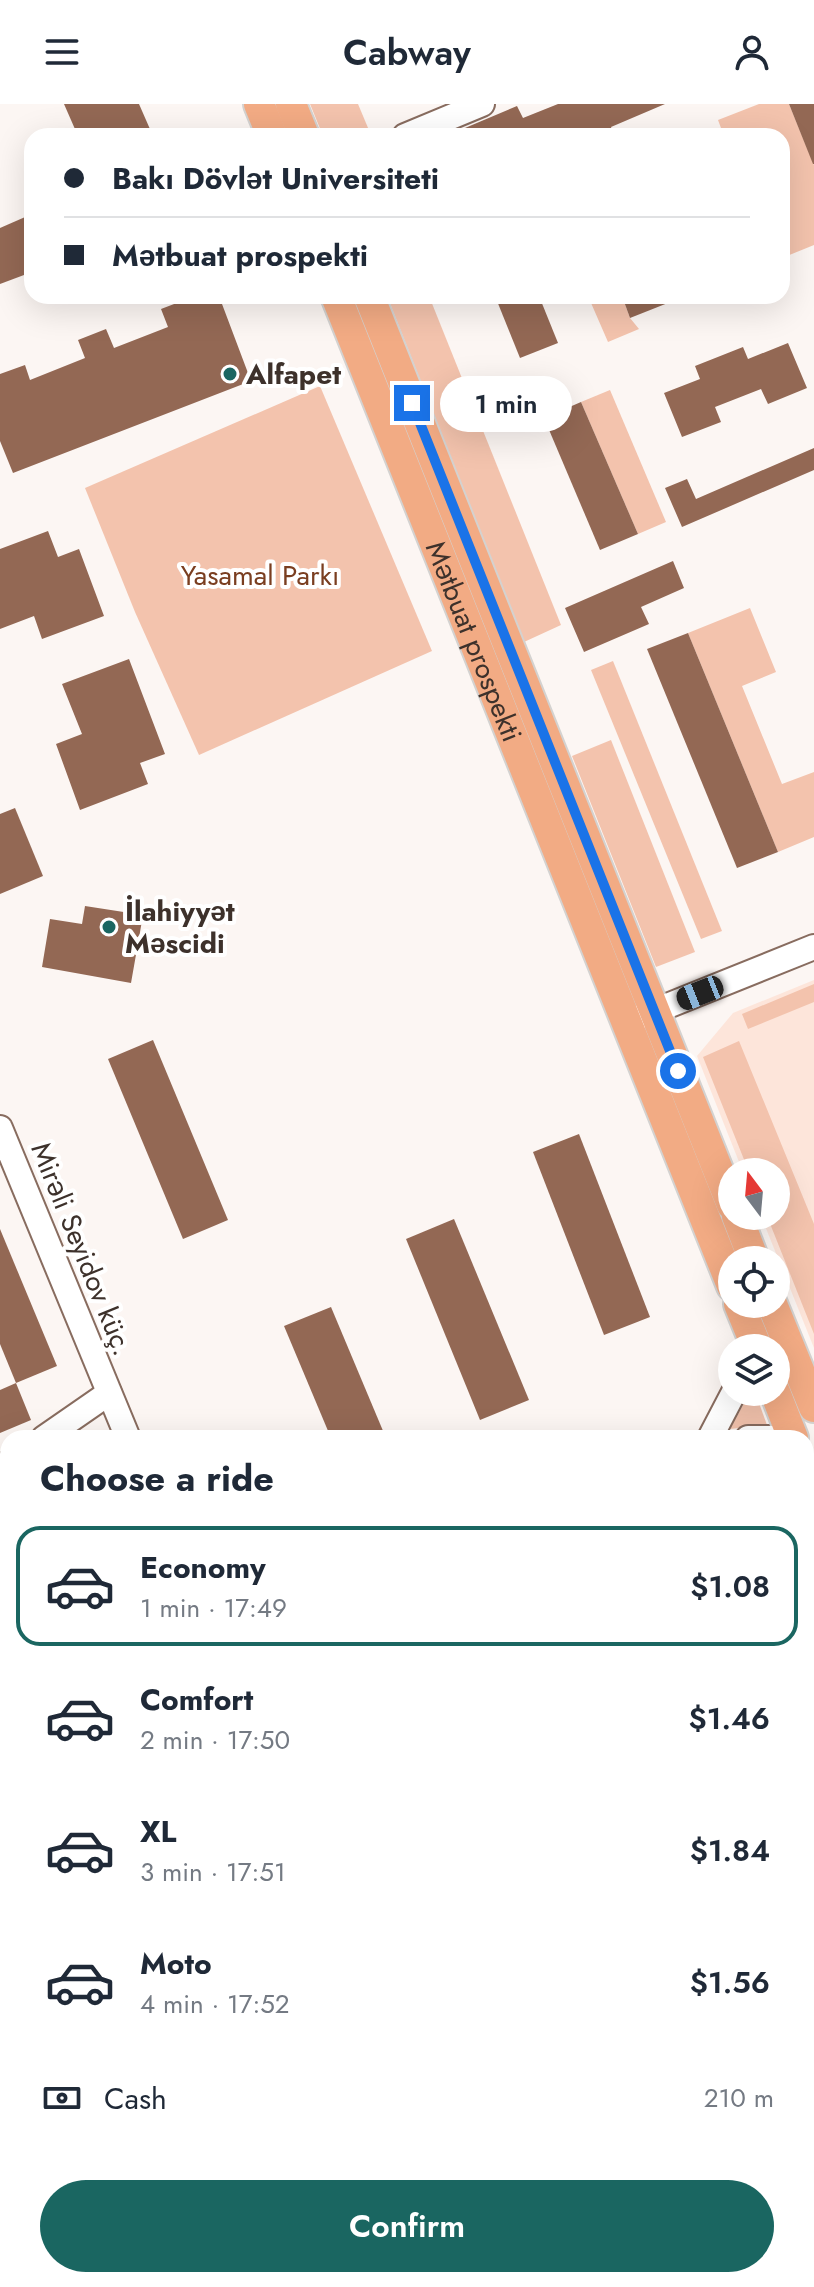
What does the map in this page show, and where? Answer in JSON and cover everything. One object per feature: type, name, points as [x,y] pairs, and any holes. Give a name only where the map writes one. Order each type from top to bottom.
[{"type":"main road","points":[[259,104],[269,128]]},
{"type":"main road","points":[[291,104],[301,128]]},
{"type":"main road","name":"Mətbuat prospekti","points":[[339,304],[627,983]]},
{"type":"main road","name":"Mətbuat prospekti","points":[[372,304],[627,983]]},
{"type":"main road","points":[[627,983],[653,1012],[655,1053],[719,1246]]},
{"type":"main road","points":[[655,1053],[718,1177]]},
{"type":"main road","points":[[778,1318],[814,1407]]},
{"type":"main road","points":[[780,1406],[790,1430]]},
{"type":"street","points":[[424,128],[482,104]]},
{"type":"street","points":[[653,1012],[814,947]]},
{"type":"street","name":"Mirəli Seyidov küç.","points":[[0,1128],[125,1430]]},
{"type":"street","points":[[56,1430],[109,1393]]},
{"type":"street","points":[[714,1430],[727,1406]]},
{"type":"shaded area","points":[[814,980],[814,1348],[790,1288],[790,1246],[773,1246],[767,1230],[790,1230],[790,1158],[737,1158],[697,1056],[733,1013]]},
{"type":"green space","points":[[310,104],[358,104],[368,128],[320,128]]},
{"type":"green space","points":[[759,104],[789,104],[814,165],[814,245],[790,255],[790,128],[721,128],[718,120]]},
{"type":"green space","points":[[390,304],[432,304],[561,625],[524,642]]},
{"type":"green space","points":[[591,304],[625,304],[630,318],[639,329],[608,342]]},
{"type":"green space","name":"Yasamal Parkı","points":[[320,386],[432,651],[199,755],[135,612],[85,488]]},
{"type":"green space","points":[[610,390],[666,522],[638,534],[581,402]]},
{"type":"green space","points":[[750,608],[776,672],[742,686],[782,784],[814,772],[814,837],[778,852],[688,633]]},
{"type":"green space","points":[[613,661],[722,931],[701,939],[591,670]]},
{"type":"green space","points":[[611,740],[695,952],[656,967],[572,756]]},
{"type":"green space","points":[[814,984],[814,1002],[748,1029],[742,1014]]},
{"type":"green space","points":[[739,1041],[787,1158],[743,1158],[703,1057]]},
{"type":"green space","points":[[790,1165],[814,1224],[814,1334],[790,1274],[790,1246],[779,1246],[773,1230],[790,1230]]},
{"type":"green space","points":[[742,1406],[760,1406],[767,1425],[730,1429]]},
{"type":"building","points":[[64,104],[139,104],[150,128],[74,128]]},
{"type":"building","points":[[558,104],[665,104],[611,128],[465,128],[517,106],[523,118]]},
{"type":"building","points":[[789,104],[814,104],[814,164],[813,164]]},
{"type":"building","points":[[24,218],[24,275],[0,284],[0,228]]},
{"type":"building","points":[[174,304],[222,304],[251,381],[13,473],[0,441],[0,374],[25,365],[30,380],[85,358],[78,340],[106,329],[114,348],[168,327],[161,309]]},
{"type":"building","points":[[498,304],[542,304],[558,343],[520,358]]},
{"type":"building","points":[[625,304],[665,304],[630,318]]},
{"type":"building","points":[[788,343],[807,388],[768,404],[761,389],[715,407],[721,422],[682,437],[664,393],[700,379],[695,366],[743,347],[748,359]]},
{"type":"building","points":[[581,402],[638,534],[600,550],[544,418]]},
{"type":"building","points":[[814,448],[814,470],[682,527],[665,488],[687,479],[696,499]]},
{"type":"building","points":[[48,531],[58,557],[79,549],[104,616],[42,639],[34,616],[0,629],[0,549]]},
{"type":"building","points":[[673,561],[684,588],[641,607],[649,624],[584,652],[565,608]]},
{"type":"building","points":[[688,633],[778,852],[737,868],[647,649]]},
{"type":"building","points":[[129,659],[165,754],[140,763],[148,784],[80,810],[56,744],[82,734],[62,684]]},
{"type":"building","points":[[15,808],[43,876],[0,894],[0,814]]},
{"type":"building","points":[[85,906],[143,915],[131,983],[42,967],[50,919],[82,924]]},
{"type":"building","points":[[153,1040],[228,1220],[183,1239],[108,1059]]},
{"type":"building","points":[[579,1134],[650,1317],[604,1335],[533,1152]]},
{"type":"building","points":[[454,1219],[529,1400],[480,1420],[406,1239]]},
{"type":"building","points":[[0,1229],[57,1366],[16,1383],[0,1344]]},
{"type":"building","points":[[331,1307],[383,1430],[328,1430],[284,1326]]},
{"type":"building","points":[[16,1383],[31,1420],[0,1430],[0,1390]]},
{"type":"place","name":"Alfapet","points":[[230,374]]},
{"type":"place","name":"İlahiyyət Məscidi","points":[[109,927]]},
{"type":"route","points":[[412,403],[678,1071]]}]
